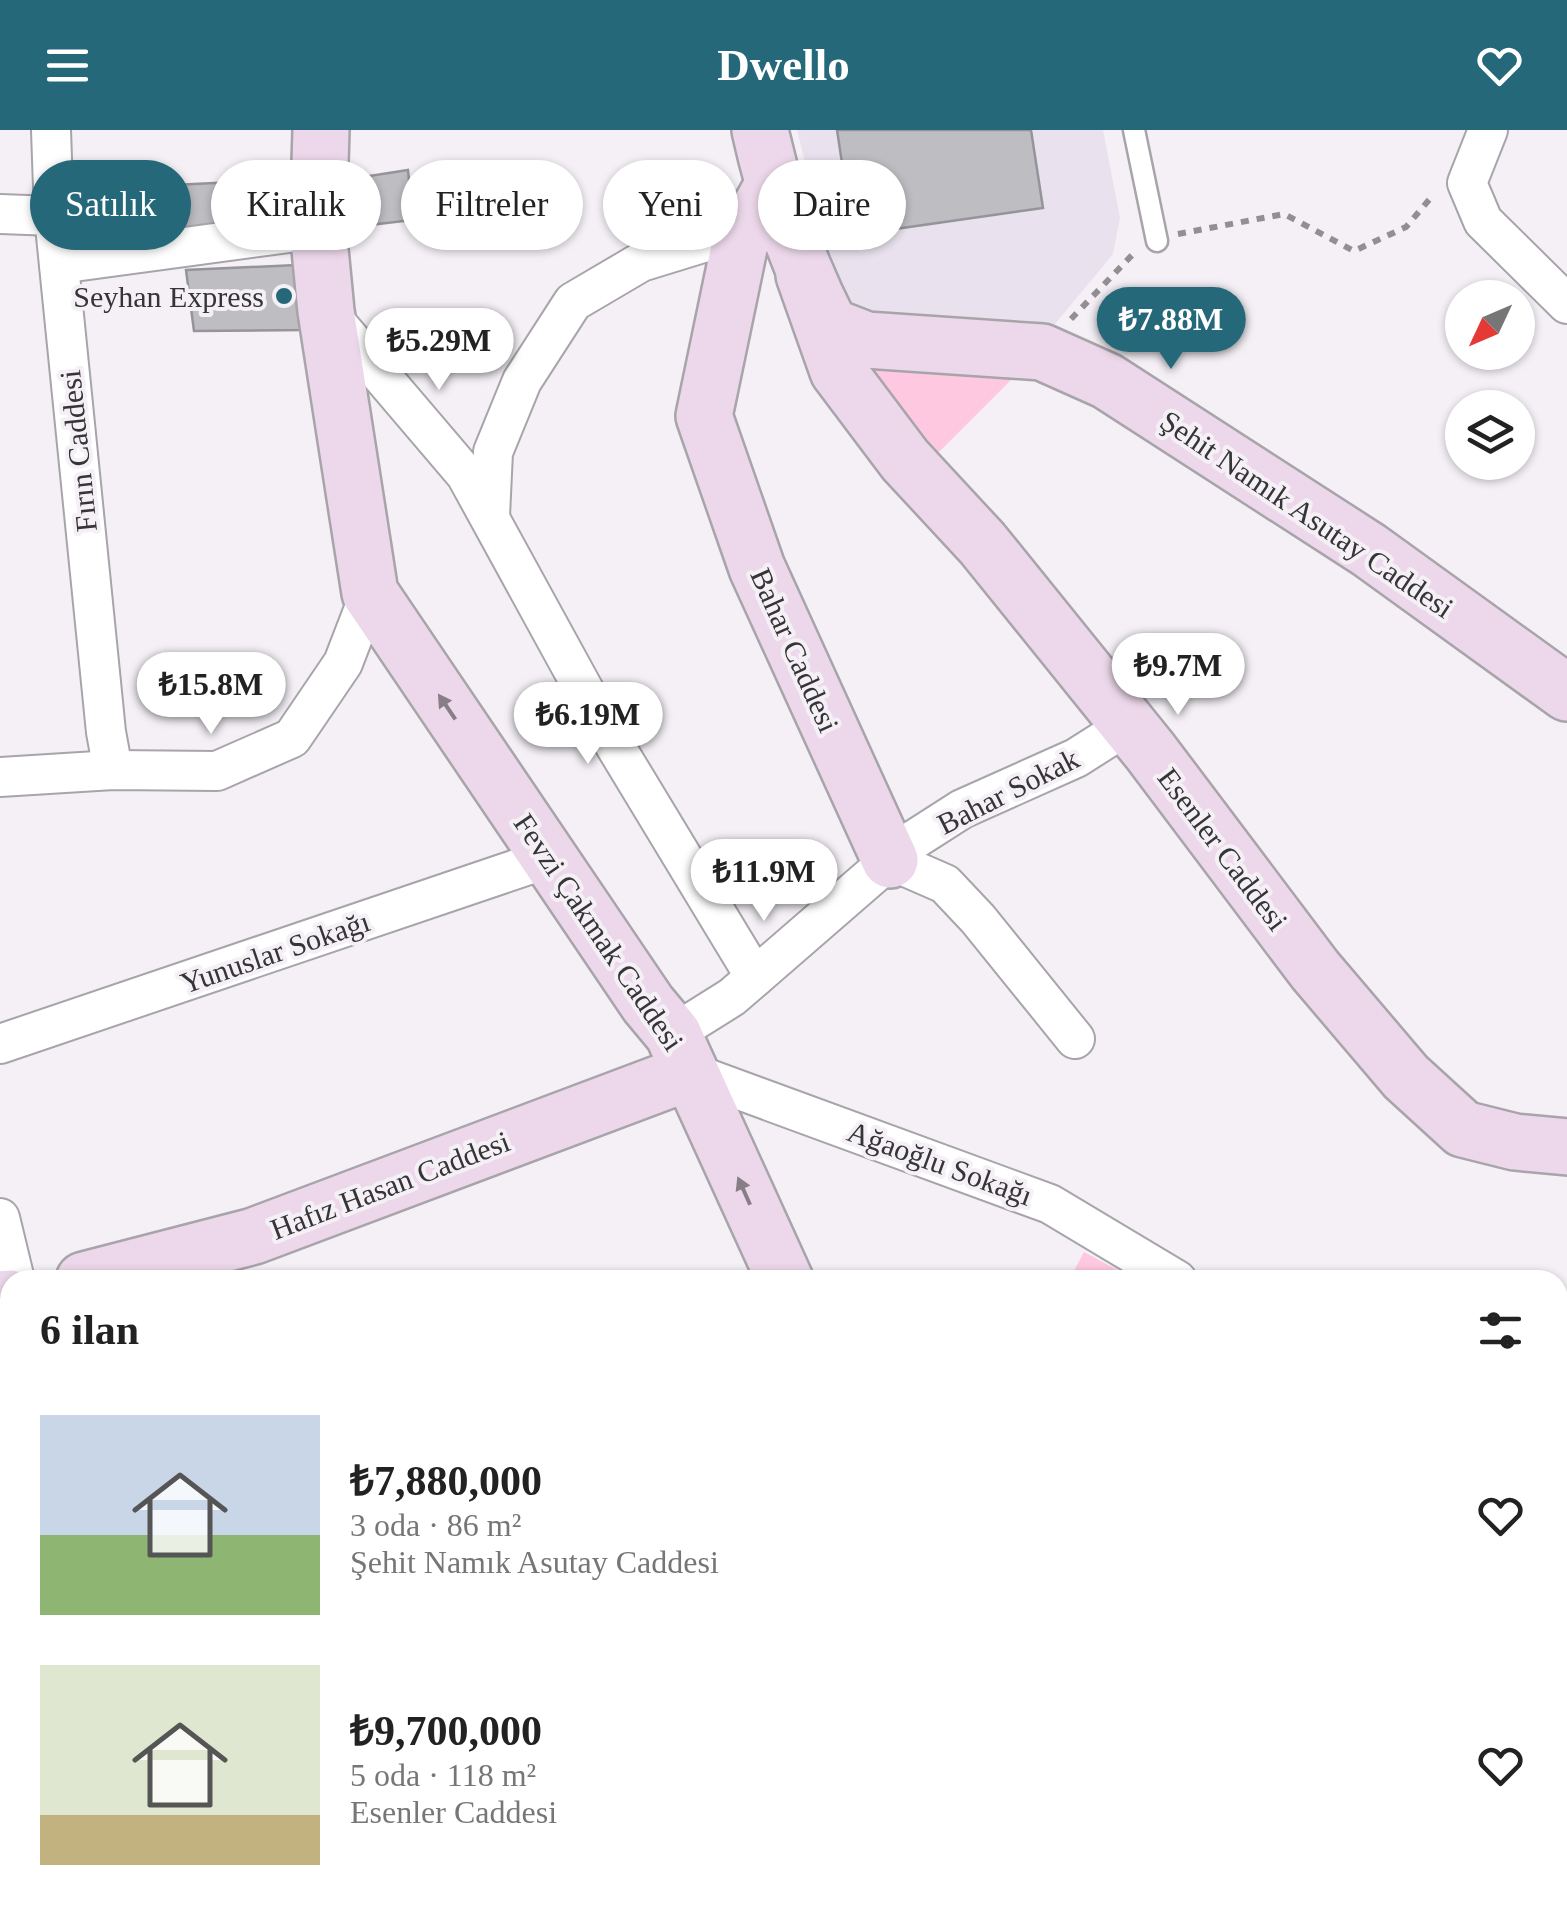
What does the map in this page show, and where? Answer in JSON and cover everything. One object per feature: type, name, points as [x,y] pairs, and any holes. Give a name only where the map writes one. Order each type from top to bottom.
[{"type":"street","name":"Fırın Caddesi","points":[[51,130],[52,160]]},
{"type":"street","name":"Fevzi Çakmak Caddesi","points":[[320,160],[321,130]]},
{"type":"street","name":"Şehit Namık Asutay Caddesi","points":[[760,130],[766,160]]},
{"type":"street","points":[[1488,130],[1467,183],[1483,221],[1567,304]]},
{"type":"street","name":"Bahar Caddesi","points":[[758,210],[740,242],[704,416],[757,568],[890,860]]},
{"type":"street","points":[[0,214],[30,215]]},
{"type":"street","points":[[490,517],[492,452],[522,382],[573,302],[640,262],[719,238],[740,242]]},
{"type":"street","points":[[59,264],[211,243]]},
{"type":"street","name":"Fırın Caddesi","points":[[58,250],[113,770]]},
{"type":"street","name":"Fevzi Çakmak Caddesi","points":[[320,250],[370,593],[682,1053],[778,1270]]},
{"type":"street","name":"Şehit Namık Asutay Caddesi","points":[[795,250],[830,326],[866,340],[1042,352],[1107,381],[1354,541],[1567,692]]},
{"type":"street","name":"Esenler Caddesi","points":[[804,275],[838,371],[905,460],[982,543],[1128,725],[1315,970],[1406,1077],[1463,1128],[1515,1142],[1567,1147]]},
{"type":"street","points":[[326,311],[466,475],[608,734],[755,977]]},
{"type":"street","points":[[0,776],[113,770],[217,771],[292,738],[343,663],[370,593]]},
{"type":"street","name":"Bahar Sokak","points":[[682,1053],[732,998],[912,841],[962,809],[1076,758],[1128,725]]},
{"type":"street","name":"Yunuslar Sokağı","points":[[0,1044],[548,858]]},
{"type":"street","points":[[890,860],[944,884],[978,918],[1076,1039]]},
{"type":"street","name":"Hafız Hasan Caddesi","points":[[123,1270],[254,1236],[682,1053]]},
{"type":"street","name":"Ağaoğlu Sokağı","points":[[682,1053],[1050,1204],[1160,1270]]},
{"type":"street","points":[[0,1218],[13,1270]]},
{"type":"lane","points":[[1134,130],[1157,241]]},
{"type":"path","points":[[1042,352],[1132,254],[1168,236],[1284,214],[1354,251],[1406,227],[1438,190],[1467,183]]},
{"type":"shaded area","points":[[797,130],[1103,130],[1120,218],[1113,254],[1045,336],[869,323],[840,303],[827,250],[906,250],[906,160],[804,160]]},
{"type":"shaded area","points":[[852,358],[1021,370],[929,462]]},
{"type":"shaded area","points":[[1084,1252],[1117,1270],[1074,1270]]},
{"type":"building","points":[[837,130],[1031,130],[1043,208],[906,227],[906,160],[842,160]]},
{"type":"building","points":[[401,171],[401,221],[381,224],[381,174]]},
{"type":"building","points":[[211,183],[211,233],[191,235],[191,184]]},
{"type":"building","points":[[296,265],[303,330],[194,331],[186,270]]},
{"type":"place","name":"Seyhan Express","points":[[284,296]]}]
